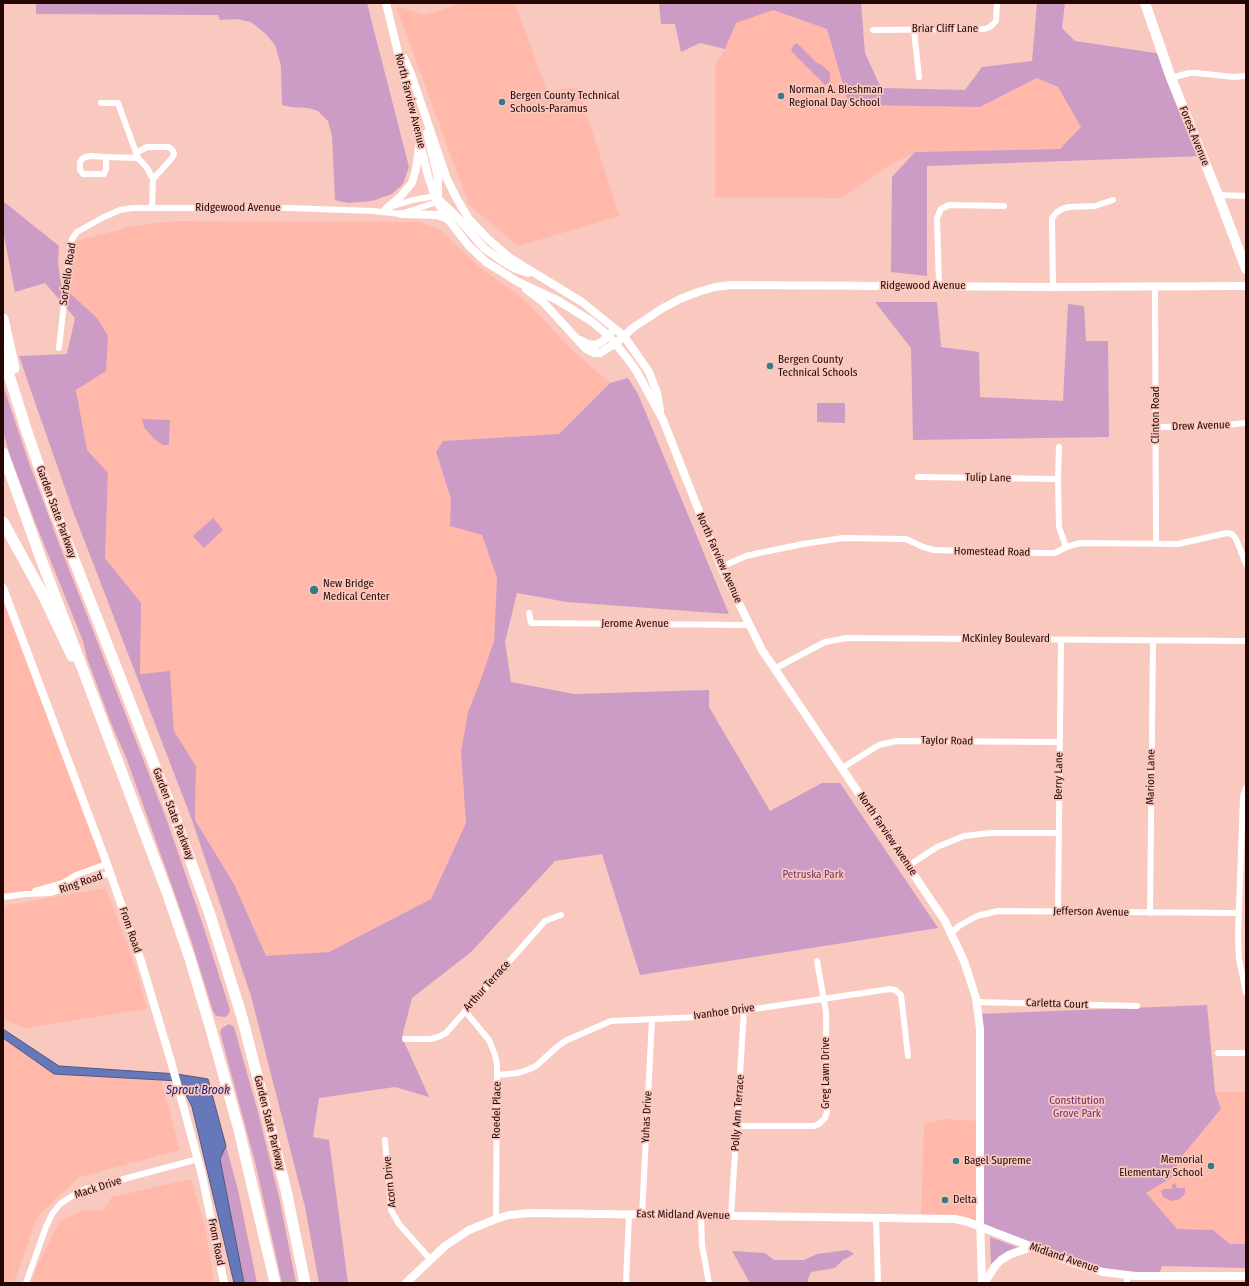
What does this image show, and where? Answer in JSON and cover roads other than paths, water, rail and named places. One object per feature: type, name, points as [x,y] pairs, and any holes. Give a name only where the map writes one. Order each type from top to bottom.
[{"type":"highway","points":[[3,319],[9,350],[20,388],[37,462]]},
{"type":"highway","name":"Garden State Parkway","points":[[3,356],[37,462],[71,554],[174,815],[210,915],[242,1017],[286,1190],[306,1283]]},
{"type":"highway","points":[[3,453],[28,525],[167,892],[190,959],[239,1130],[275,1283]]},
{"type":"highway","points":[[3,522],[42,594],[65,645],[91,692]]},
{"type":"main road","name":"Forest Avenue","points":[[1145,3],[1171,78],[1246,269]]},
{"type":"street","points":[[386,3],[395,40]]},
{"type":"street","name":"Briar Cliff Lane","points":[[872,30],[984,29],[990,27],[996,21],[997,3]]},
{"type":"street","points":[[914,30],[919,77]]},
{"type":"street","name":"North Farview Avenue","points":[[395,40],[411,74],[447,179],[469,219],[488,239],[510,258],[582,302],[624,336],[649,372],[657,393],[663,420]]},
{"type":"street","name":"North Farview Avenue","points":[[395,40],[428,176],[437,199],[448,219],[469,246],[486,262],[518,282],[557,300],[591,321],[616,343],[637,372],[663,420],[721,567],[749,625],[774,670],[945,921],[964,961],[976,1002],[980,1029],[981,1227],[983,1283]]},
{"type":"street","points":[[1171,78],[1189,73],[1234,77],[1246,76]]},
{"type":"street","points":[[411,74],[438,178],[437,199],[458,217],[484,248],[516,269],[541,278]]},
{"type":"street","points":[[100,103],[118,103],[137,156],[154,178]]},
{"type":"street","points":[[386,208],[400,197],[412,183],[416,169],[420,140]]},
{"type":"street","points":[[106,156],[106,169],[104,174],[83,174],[80,170],[80,162],[83,158],[90,156],[106,156],[137,156],[147,147],[169,147],[173,150],[174,154],[172,158],[154,178],[152,208]]},
{"type":"street","points":[[1218,195],[1246,196]]},
{"type":"street","name":"Ridgewood Avenue","points":[[373,211],[413,200],[437,199]]},
{"type":"street","name":"Ridgewood Avenue","points":[[104,217],[120,210],[132,208],[289,208],[373,211],[401,214],[437,199]]},
{"type":"street","points":[[1053,287],[1052,218],[1056,212],[1062,209],[1095,206],[1113,200]]},
{"type":"street","points":[[939,286],[937,218],[941,209],[948,205],[1004,206]]},
{"type":"street","points":[[401,214],[437,215],[448,219]]},
{"type":"street","name":"Sorbello Road","points":[[60,348],[72,239],[77,232],[104,217]]},
{"type":"street","points":[[518,282],[543,302],[578,339],[588,344],[596,345],[609,336],[615,328]]},
{"type":"street","name":"Ridgewood Avenue","points":[[578,339],[586,349],[594,353],[600,353],[616,343],[657,312],[680,299],[715,288],[731,285],[1053,287],[1246,286]]},
{"type":"street","name":"Clinton Road","points":[[1155,287],[1157,427],[1156,544]]},
{"type":"street","name":"Drew Avenue","points":[[1157,427],[1216,426],[1246,423]]},
{"type":"street","points":[[1059,447],[1059,527],[1066,548]]},
{"type":"street","name":"Tulip Lane","points":[[918,477],[1058,479]]},
{"type":"street","name":"Homestead Road","points":[[721,567],[759,552],[843,538],[906,539],[934,550],[1055,552],[1080,543],[1178,544],[1220,534],[1232,534],[1236,539],[1246,564]]},
{"type":"street","name":"From Road","points":[[3,588],[107,864],[141,961],[198,1159],[211,1214],[224,1283]]},
{"type":"street","name":"Jerome Avenue","points":[[529,613],[531,623],[749,625]]},
{"type":"street","name":"McKinley Boulevard","points":[[774,670],[825,642],[848,638],[1246,642]]},
{"type":"street","name":"Berry Lane","points":[[1058,912],[1061,640]]},
{"type":"street","name":"Marion Lane","points":[[1150,912],[1153,641]]},
{"type":"street","name":"Taylor Road","points":[[842,768],[879,745],[897,741],[1060,742]]},
{"type":"street","points":[[1246,788],[1243,797],[1238,914],[1239,952],[1246,993]]},
{"type":"street","points":[[908,866],[937,847],[964,836],[990,833],[1058,833]]},
{"type":"street","points":[[26,894],[63,883],[76,875],[107,864]]},
{"type":"street","name":"Ring Road","points":[[3,897],[58,892],[110,873]]},
{"type":"street","name":"Jefferson Avenue","points":[[950,934],[968,920],[988,912],[998,911],[1238,914]]},
{"type":"street","name":"Arthur Terrace","points":[[405,1039],[431,1038],[444,1034],[545,921],[561,915]]},
{"type":"street","name":"Greg Lawn Drive","points":[[737,1126],[814,1126],[819,1124],[825,1118],[827,1112],[826,1012],[817,961]]},
{"type":"street","name":"Ivanhoe Drive","points":[[498,1075],[518,1073],[536,1066],[567,1040],[603,1024],[619,1020],[700,1017],[890,989],[899,992],[901,995],[908,1056]]},
{"type":"street","name":"Carletta Court","points":[[976,1002],[1137,1006]]},
{"type":"street","name":"Polly Ann Terrace","points":[[731,1216],[744,1010]]},
{"type":"street","name":"Roedel Place","points":[[465,1011],[489,1040],[497,1064],[496,1218]]},
{"type":"street","name":"Yuhas Drive","points":[[642,1215],[652,1019]]},
{"type":"street","points":[[1218,1053],[1246,1053]]},
{"type":"street","name":"Acorn Drive","points":[[385,1140],[391,1210],[399,1224],[430,1259]]},
{"type":"street","name":"Mack Drive","points":[[26,1283],[46,1227],[52,1214],[60,1204],[83,1190],[198,1159]]},
{"type":"street","name":"East Midland Avenue","points":[[406,1283],[430,1259],[456,1237],[480,1224],[496,1218],[509,1216],[530,1214],[876,1218],[955,1220],[968,1222],[981,1227]]},
{"type":"street","points":[[626,1283],[629,1215]]},
{"type":"street","points":[[701,1216],[702,1245],[709,1283]]},
{"type":"street","points":[[876,1218],[878,1283]]},
{"type":"street","name":"Midland Avenue","points":[[981,1227],[1088,1268],[1127,1279],[1246,1276]]},
{"type":"street","points":[[983,1283],[996,1265],[1002,1260],[1009,1255],[1031,1247]]},
{"type":"water","name":"Sprout Brook","points":[[3,1029],[59,1066],[177,1074],[208,1079],[226,1146],[220,1159],[244,1283],[234,1283],[192,1107],[179,1081],[54,1074],[3,1038]]},
{"type":"place","name":"Norman A. Bleshman Regional Day School","points":[[781,96]]},
{"type":"place","name":"Bergen County Technical Schools-Paramus","points":[[502,102]]},
{"type":"place","name":"Bergen County Technical Schools","points":[[770,366]]},
{"type":"place","name":"New Bridge Medical Center","points":[[314,590]]},
{"type":"place","name":"Bagel Supreme","points":[[956,1161]]},
{"type":"place","name":"Memorial Elementary School","points":[[1211,1166]]},
{"type":"place","name":"Delta","points":[[945,1200]]},
{"type":"park label","name":"Petruska Park","points":[[813,875]]},
{"type":"park label","name":"Constitution Grove Park","points":[[1077,1107]]}]
